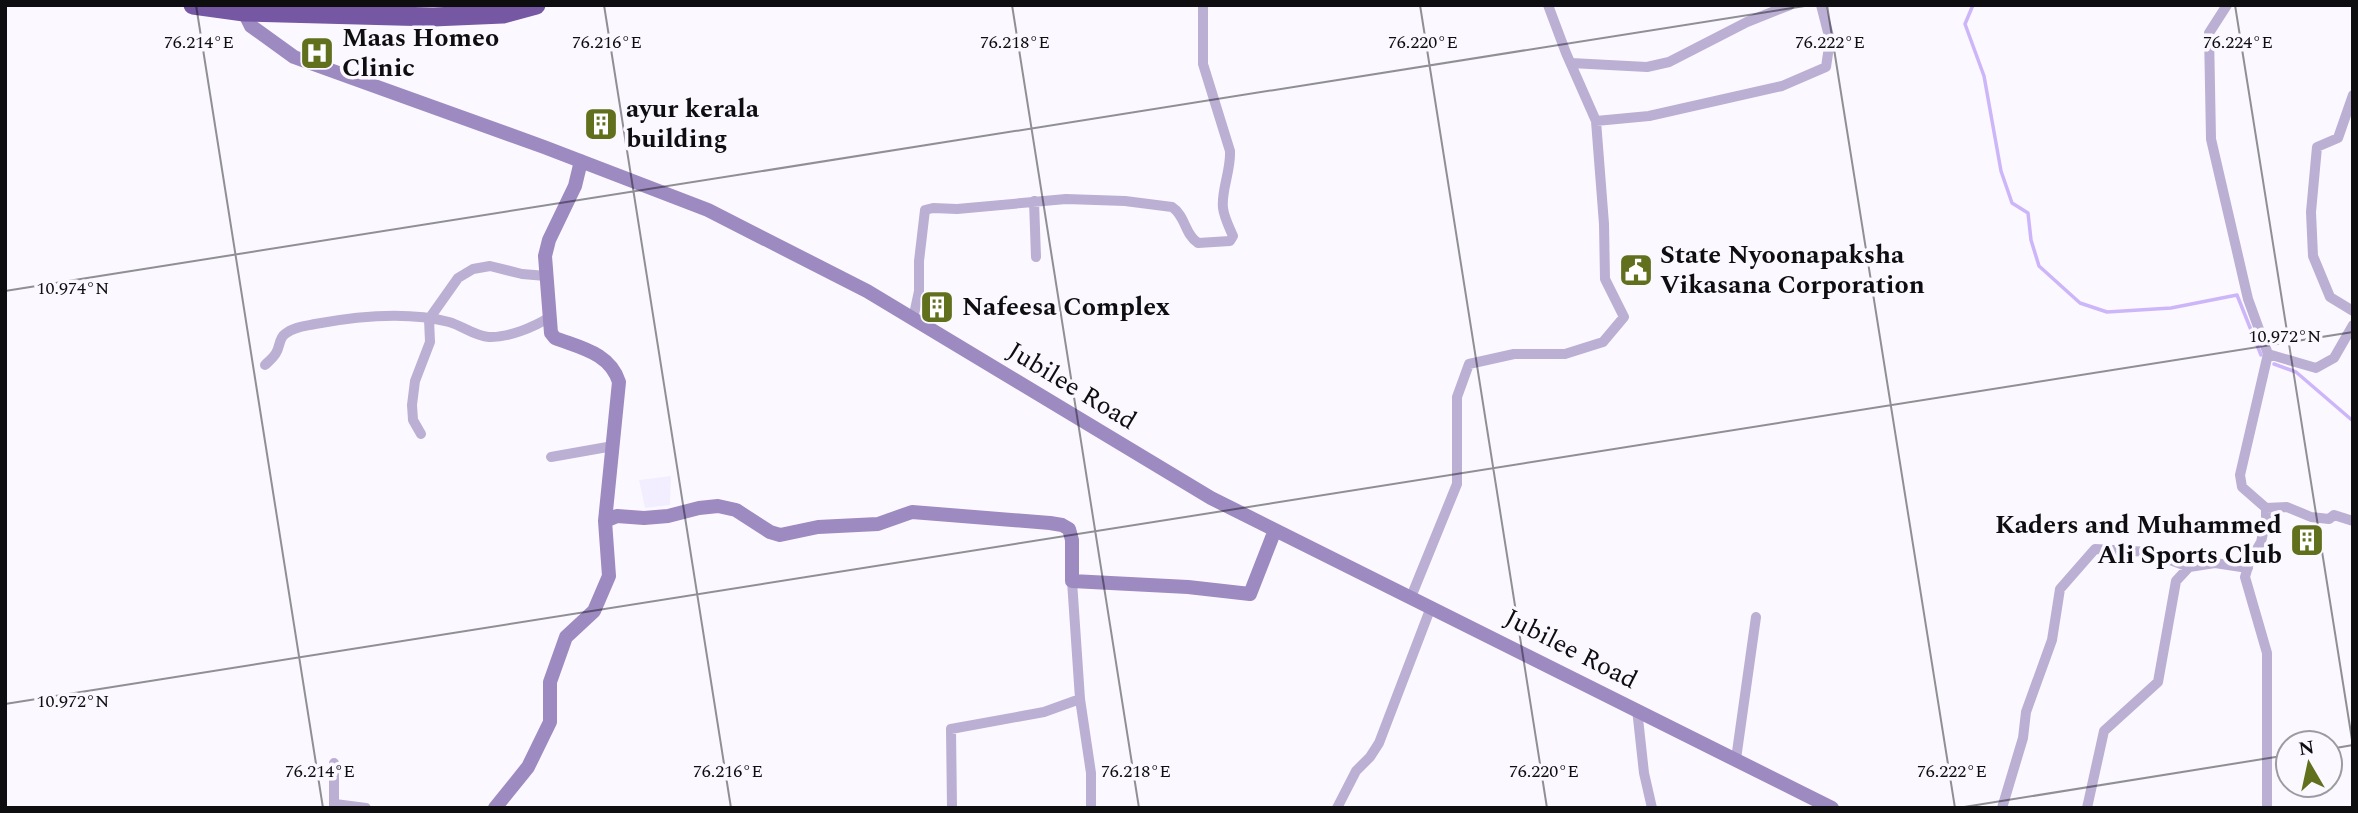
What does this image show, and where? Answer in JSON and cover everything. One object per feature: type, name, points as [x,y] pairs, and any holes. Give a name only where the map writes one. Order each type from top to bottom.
[{"type":"highway","points":[[193,5],[433,17],[503,14],[536,5]]},
{"type":"main road","name":"Jubilee Road","points":[[244,7],[251,26],[294,57],[708,210],[867,291],[1211,498],[1832,808]]},
{"type":"main road","points":[[495,808],[528,767],[550,722],[550,682],[566,637],[594,611],[609,576],[605,521],[619,382],[616,372],[597,354],[555,338],[551,333],[546,276],[545,256],[549,240],[575,186],[581,161]]},
{"type":"main road","points":[[605,521],[617,516],[668,516],[718,506],[736,510],[770,532],[780,534],[818,527],[878,524],[912,512],[1050,523],[1069,529],[1072,540],[1072,581],[1188,587],[1250,594],[1275,530]]},
{"type":"street","points":[[912,318],[919,291],[919,261],[925,210],[933,208],[957,209],[1066,199],[1125,201],[1177,209],[1191,239],[1198,243],[1230,241],[1233,236],[1223,209],[1223,197],[1231,166],[1230,152],[1203,64],[1203,5]]},
{"type":"street","points":[[1411,597],[1457,484],[1458,397],[1469,364],[1514,354],[1564,354],[1603,342],[1624,317],[1605,279],[1597,121],[1548,5]]},
{"type":"street","points":[[1571,63],[1647,67],[1658,65],[1747,22],[1790,5]]},
{"type":"street","points":[[1597,121],[1649,116],[1782,86],[1826,67],[1830,40],[1821,5]]},
{"type":"street","points":[[2227,5],[2210,33],[2211,139],[2248,299],[2268,354],[2240,475],[2242,486],[2266,508],[2287,507],[2311,517],[2329,519],[2334,515],[2353,521]]},
{"type":"street","points":[[2353,95],[2338,138],[2317,147],[2311,212],[2313,256],[2330,296],[2353,311]]},
{"type":"street","points":[[1034,201],[1035,257]]},
{"type":"street","points":[[421,434],[413,420],[412,405],[415,381],[430,342],[429,319],[458,278],[473,269],[497,267],[522,274],[546,276]]},
{"type":"street","points":[[265,365],[276,353],[281,337],[298,327],[359,317],[429,319],[447,321],[472,333],[490,337],[538,324],[550,317]]},
{"type":"street","points":[[2268,354],[2316,368],[2334,358],[2353,325]]},
{"type":"street","points":[[551,457],[613,446]]},
{"type":"street","points":[[2266,508],[2261,541],[2245,577],[2267,653],[2267,808]]},
{"type":"street","points":[[2003,808],[2023,738],[2026,712],[2052,640],[2060,589],[2095,549],[2149,552],[2189,567],[2215,563],[2248,568]]},
{"type":"street","points":[[2087,808],[2104,731],[2158,682],[2176,581],[2189,567]]},
{"type":"street","points":[[1072,581],[1080,699],[1091,772],[1091,808]]},
{"type":"street","points":[[1337,808],[1356,771],[1379,743],[1430,607]]},
{"type":"street","points":[[1735,759],[1756,617]]},
{"type":"street","points":[[952,808],[951,729],[1044,712],[1080,699]]},
{"type":"street","points":[[1637,709],[1644,773],[1652,808]]},
{"type":"street","points":[[334,763],[335,806],[366,808]]},
{"type":"shaded area","points":[[671,476],[670,505],[645,508],[639,480]]},
{"type":"waterway","points":[[1973,5],[1965,24],[1984,76],[2001,171],[2012,203],[2028,213],[2031,240],[2039,266],[2080,303],[2107,312],[2171,308],[2237,295],[2261,355]]},
{"type":"waterway","points":[[2274,364],[2296,372],[2353,421]]},
{"type":"place","name":"Maas Homeo Clinic","points":[[317,53]]},
{"type":"place","name":"ayur kerala building","points":[[601,124]]},
{"type":"place","name":"State Nyoonapaksha Vikasana Corporation","points":[[1636,270]]},
{"type":"place","name":"Nafeesa Complex","points":[[937,307]]},
{"type":"place","name":"Kaders and Muhammed Ali Sports Club","points":[[2307,540]]}]
